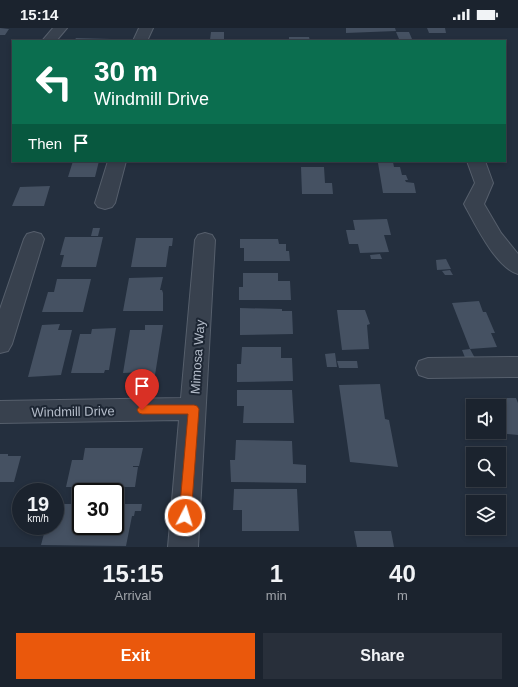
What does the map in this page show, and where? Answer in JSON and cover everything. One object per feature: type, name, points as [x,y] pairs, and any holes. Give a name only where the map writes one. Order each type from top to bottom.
[{"type":"street","points":[[50,40],[60,28]]},
{"type":"street","points":[[140,40],[146,28]]},
{"type":"street","points":[[105,203],[117,162]]},
{"type":"street","points":[[476,162],[484,183],[474,204],[487,229],[508,257],[518,267]]},
{"type":"street","points":[[0,344],[34,239]]},
{"type":"street","name":"Mimosa Way","points":[[183,547],[205,240]]},
{"type":"street","points":[[428,368],[518,366]]},
{"type":"street","name":"Windmill Drive","points":[[0,412],[194,409]]},
{"type":"building","points":[[0,28],[9,29],[5,35],[0,35]]},
{"type":"building","points":[[346,28],[395,28],[396,31],[346,33]]},
{"type":"building","points":[[427,28],[445,28],[446,33],[429,33]]},
{"type":"building","points":[[211,32],[224,32],[224,40],[210,40]]},
{"type":"building","points":[[396,32],[409,32],[412,39],[399,39]]},
{"type":"building","points":[[289,37],[309,37],[310,40],[289,40]]},
{"type":"building","points":[[76,38],[112,39],[112,40],[75,40]]},
{"type":"building","points":[[73,162],[99,162],[95,177],[68,177]]},
{"type":"building","points":[[393,162],[394,167],[400,167],[402,175],[406,175],[408,180],[405,180],[406,182],[414,183],[416,193],[383,193],[378,163]]},
{"type":"building","points":[[301,167],[324,167],[325,183],[332,183],[333,194],[302,194]]},
{"type":"building","points":[[50,186],[44,206],[12,206],[20,187]]},
{"type":"building","points":[[387,219],[391,235],[384,235],[389,252],[360,253],[358,244],[349,244],[346,230],[355,230],[353,220]]},
{"type":"building","points":[[93,228],[100,228],[98,236],[91,236]]},
{"type":"building","points":[[65,237],[103,237],[96,267],[61,267],[64,255],[60,255]]},
{"type":"building","points":[[136,238],[173,238],[172,246],[169,246],[166,267],[131,267]]},
{"type":"building","points":[[240,239],[278,239],[279,244],[286,244],[286,251],[289,251],[290,261],[244,261],[244,248],[240,248]]},
{"type":"building","points":[[380,254],[382,259],[371,259],[370,255]]},
{"type":"building","points":[[446,259],[451,269],[437,270],[436,260]]},
{"type":"building","points":[[450,270],[453,275],[445,275],[442,271]]},
{"type":"building","points":[[243,273],[278,273],[278,281],[290,281],[291,300],[239,300],[239,287],[243,287]]},
{"type":"building","points":[[163,277],[160,290],[162,290],[163,293],[163,311],[123,311],[129,278]]},
{"type":"building","points":[[57,279],[91,279],[83,312],[42,312],[48,292],[54,292]]},
{"type":"building","points":[[479,301],[483,312],[486,312],[495,333],[491,333],[497,347],[470,349],[452,303]]},
{"type":"building","points":[[240,308],[282,309],[282,311],[292,311],[293,334],[240,335]]},
{"type":"building","points":[[337,310],[365,310],[370,324],[367,325],[369,349],[342,350]]},
{"type":"building","points":[[60,324],[58,330],[72,330],[61,375],[28,377],[42,325]]},
{"type":"building","points":[[145,325],[163,325],[155,375],[143,376],[143,372],[123,373],[130,330],[145,330]]},
{"type":"building","points":[[116,328],[109,370],[105,370],[104,373],[71,373],[80,334],[91,334],[92,329]]},
{"type":"building","points":[[242,347],[281,347],[281,358],[292,358],[293,381],[237,382],[237,364],[241,364]]},
{"type":"building","points":[[470,349],[476,360],[466,360],[462,350]]},
{"type":"building","points":[[335,353],[337,367],[327,367],[325,354]]},
{"type":"building","points":[[337,361],[357,361],[358,368],[339,368]]},
{"type":"building","points":[[380,384],[385,419],[389,420],[398,467],[350,462],[339,385]]},
{"type":"building","points":[[237,390],[292,390],[294,423],[243,423],[244,406],[237,406]]},
{"type":"building","points":[[516,398],[518,403],[518,435],[506,434],[506,399],[484,399]]},
{"type":"building","points":[[236,440],[292,441],[293,464],[306,465],[306,483],[231,482],[230,460],[235,460]]},
{"type":"building","points":[[85,448],[143,448],[139,466],[133,466],[138,467],[135,487],[124,487],[124,483],[72,483],[72,487],[66,487],[72,460],[83,460]]},
{"type":"building","points":[[0,454],[8,454],[8,456],[21,456],[14,482],[0,482]]},
{"type":"building","points":[[234,489],[297,489],[299,531],[242,531],[242,510],[233,510]]},
{"type":"building","points":[[64,504],[72,504],[72,535],[124,535],[124,504],[142,504],[141,511],[135,511],[134,516],[132,516],[126,546],[41,545],[44,535],[64,535]]},
{"type":"building","points":[[354,531],[391,531],[394,547],[357,547]]},
{"type":"route","points":[[142,410],[194,409],[185,516]]}]
